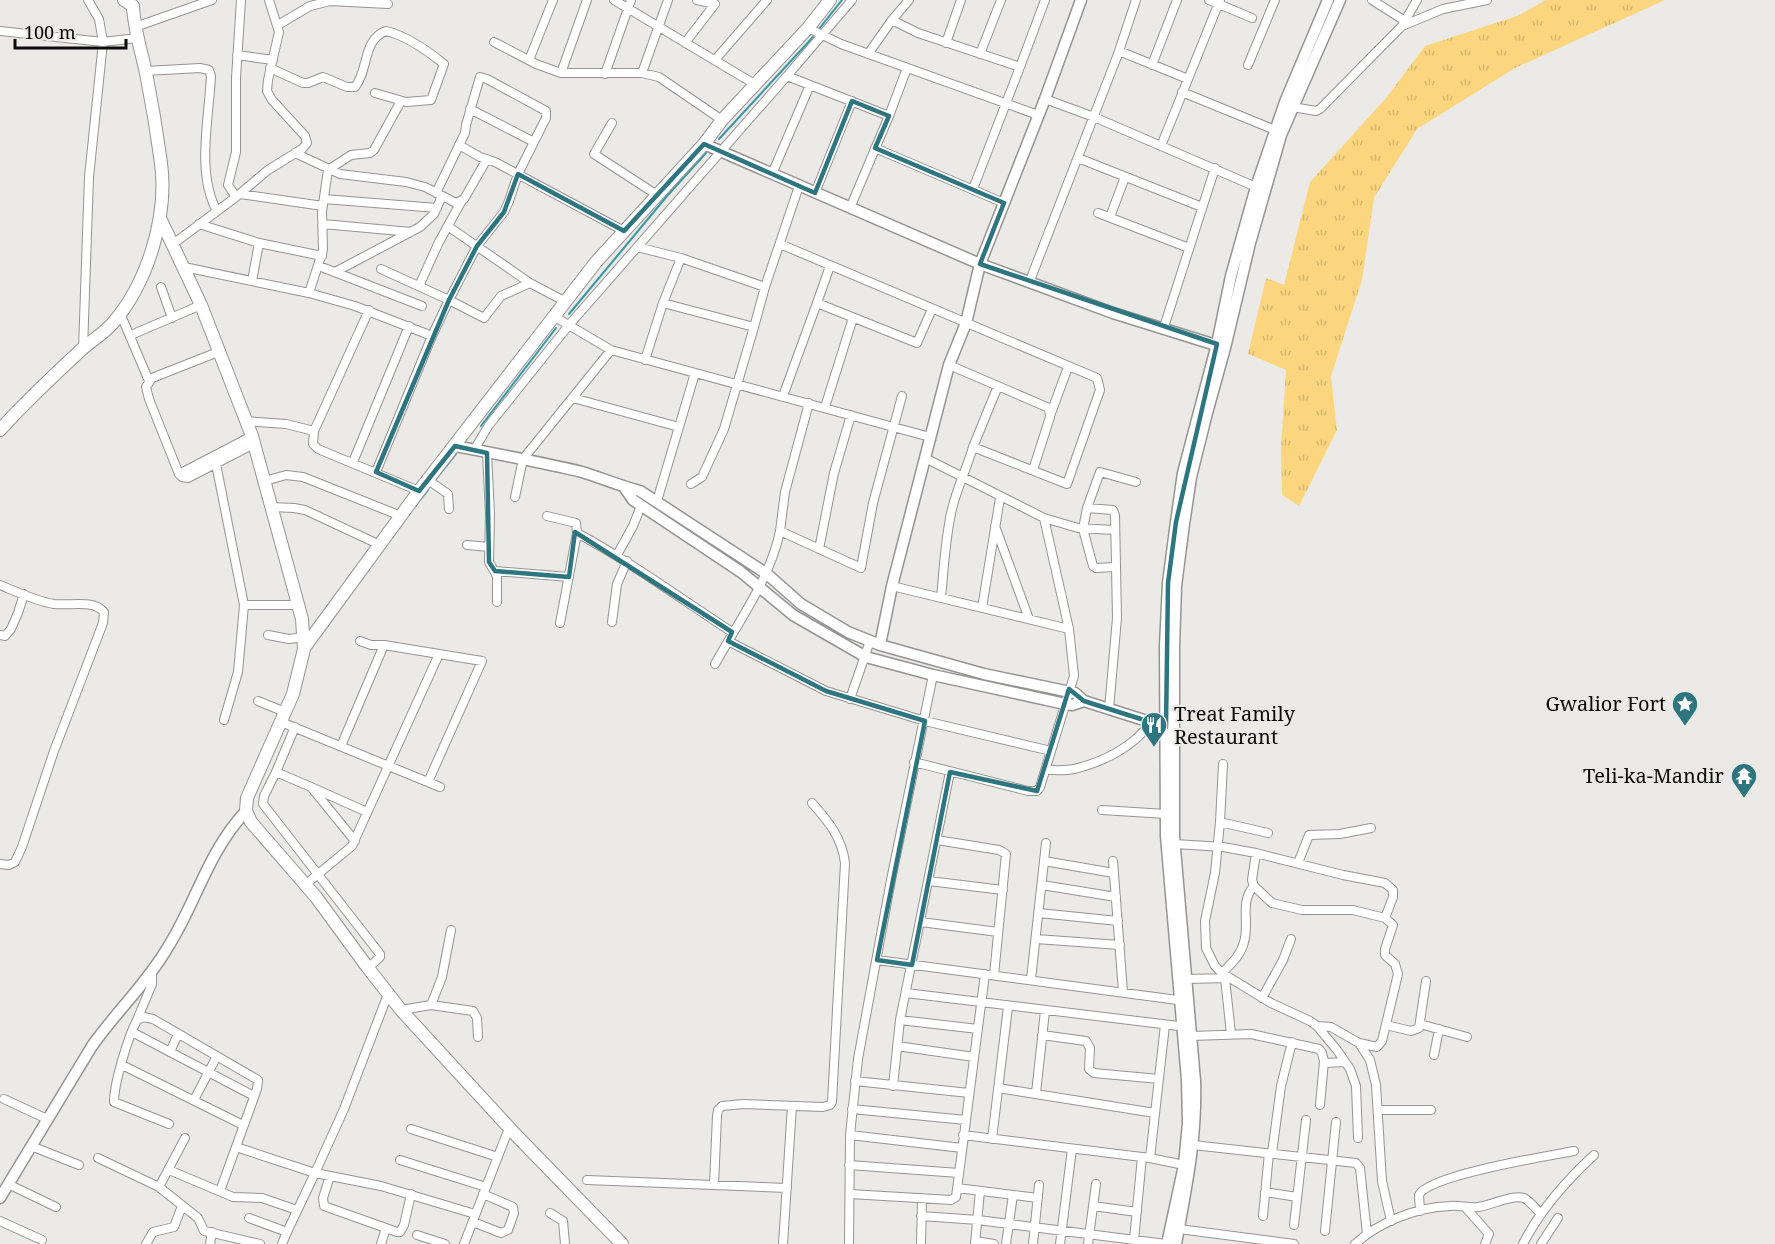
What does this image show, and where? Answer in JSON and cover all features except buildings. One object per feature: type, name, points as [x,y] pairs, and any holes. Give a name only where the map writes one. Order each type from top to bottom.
[{"type":"main road","points":[[304,643],[596,262],[704,144],[722,120],[808,28],[830,0]]},
{"type":"main road","points":[[0,430],[120,313],[137,287],[160,218],[161,164],[146,71],[130,2]]},
{"type":"main road","points":[[160,218],[201,305],[253,440],[299,605],[304,643],[293,694],[247,798],[246,811],[251,822],[306,884],[401,1010],[615,1241]]},
{"type":"street","points":[[83,349],[89,177],[103,42],[99,19],[88,0]]},
{"type":"street","points":[[0,31],[103,42],[136,32],[212,0]]},
{"type":"street","points":[[241,0],[237,55],[236,152],[228,185],[238,196],[437,207]]},
{"type":"street","points":[[173,244],[238,196],[268,170],[305,147],[307,140],[268,95],[267,86],[278,38],[278,25],[269,0]]},
{"type":"street","points":[[529,60],[553,0]]},
{"type":"street","points":[[561,73],[587,0]]},
{"type":"street","points":[[614,0],[629,4],[658,26],[756,85]]},
{"type":"street","points":[[642,73],[668,0]]},
{"type":"street","points":[[697,0],[716,2]]},
{"type":"street","points":[[714,60],[766,0]]},
{"type":"street","points":[[474,450],[489,425],[569,325],[824,35],[852,0]]},
{"type":"street","points":[[868,54],[909,0]]},
{"type":"street","points":[[946,42],[961,0]]},
{"type":"street","points":[[980,54],[1001,0]]},
{"type":"street","points":[[974,189],[1045,0]]},
{"type":"street","points":[[850,699],[866,657],[875,643],[949,365],[966,323],[980,264],[1081,0]]},
{"type":"street","points":[[1029,283],[1119,51],[1136,0]]},
{"type":"street","points":[[1152,65],[1177,0]]},
{"type":"street","points":[[1209,0],[1219,2],[1252,18]]},
{"type":"street","points":[[1248,65],[1275,0]]},
{"type":"street","points":[[1221,346],[1231,276],[1256,187],[1275,130],[1328,0]]},
{"type":"street","points":[[1184,1000],[1186,979],[1175,844],[1166,646],[1168,583],[1183,473],[1281,135],[1340,0]]},
{"type":"street","points":[[1372,0],[1403,23]]},
{"type":"street","points":[[1292,107],[1316,111],[1320,109],[1403,23],[1417,0]]},
{"type":"street","points":[[1403,23],[1443,9],[1487,0]]},
{"type":"street","points":[[278,25],[310,6],[330,1],[388,4]]},
{"type":"street","points":[[685,43],[716,2]]},
{"type":"street","points":[[1161,146],[1219,2]]},
{"type":"street","points":[[605,74],[629,4]]},
{"type":"street","points":[[892,20],[918,33],[1020,67]]},
{"type":"street","points":[[808,28],[868,54],[1038,115]]},
{"type":"street","points":[[237,55],[271,64],[303,83],[323,76],[347,87],[355,87],[359,81],[367,51],[377,36],[386,31],[429,52],[444,64],[431,100],[417,103],[375,93]]},
{"type":"street","points":[[494,42],[561,73],[642,73],[659,77],[722,120]]},
{"type":"street","points":[[1119,51],[1188,79]]},
{"type":"street","points":[[146,71],[200,68],[210,70],[205,170],[208,192],[216,212]]},
{"type":"street","points":[[850,208],[907,68]]},
{"type":"street","points":[[787,76],[889,116]]},
{"type":"street","points":[[334,272],[411,232],[429,219],[437,207],[439,194],[465,133],[480,77],[487,78],[546,111],[546,118],[518,174],[504,212],[477,246],[432,336],[376,472]]},
{"type":"street","points":[[772,174],[810,85]]},
{"type":"street","points":[[1182,92],[1275,130]]},
{"type":"street","points":[[1045,99],[1094,117],[1256,187]]},
{"type":"street","points":[[309,294],[322,256],[323,202],[328,170],[351,155],[370,153],[374,150],[401,101]]},
{"type":"street","points":[[815,193],[852,101]]},
{"type":"street","points":[[470,109],[534,142]]},
{"type":"street","points":[[612,123],[594,154],[657,195]]},
{"type":"street","points":[[704,144],[980,264],[1113,313],[1221,346]]},
{"type":"street","points":[[459,145],[624,231]]},
{"type":"street","points":[[875,148],[1004,203]]},
{"type":"street","points":[[295,153],[328,170],[354,177],[406,182],[456,203],[461,202]]},
{"type":"street","points":[[1078,158],[1202,207]]},
{"type":"street","points":[[419,286],[439,242],[487,159]]},
{"type":"street","points":[[1164,327],[1215,168]]},
{"type":"street","points":[[1110,217],[1125,177]]},
{"type":"street","points":[[691,484],[702,477],[724,429],[765,287],[799,186]]},
{"type":"street","points":[[1098,213],[1189,248]]},
{"type":"street","points":[[200,224],[259,243],[322,256]]},
{"type":"street","points":[[323,224],[411,232]]},
{"type":"street","points":[[448,227],[530,283],[566,302]]},
{"type":"street","points":[[252,281],[259,243]]},
{"type":"street","points":[[780,244],[1097,378],[1100,390],[1067,484],[973,447]]},
{"type":"street","points":[[637,247],[681,258],[765,287]]},
{"type":"street","points":[[645,360],[663,303],[681,258]]},
{"type":"street","points":[[319,266],[422,306]]},
{"type":"street","points":[[783,396],[830,266]]},
{"type":"street","points":[[184,267],[309,294],[369,310],[432,336]]},
{"type":"street","points":[[381,269],[484,318],[501,296],[530,283]]},
{"type":"street","points":[[161,287],[172,318]]},
{"type":"street","points":[[663,303],[754,327]]},
{"type":"street","points":[[817,303],[917,343],[932,309]]},
{"type":"street","points":[[131,334],[201,305]]},
{"type":"street","points":[[369,310],[312,440],[315,447],[419,491]]},
{"type":"street","points":[[120,313],[131,334],[149,381],[146,391],[182,477],[188,478],[216,464],[253,440]]},
{"type":"street","points":[[555,317],[611,350],[930,437]]},
{"type":"street","points":[[825,407],[852,318]]},
{"type":"street","points":[[353,462],[409,326]]},
{"type":"street","points":[[515,497],[523,459],[611,350]]},
{"type":"street","points":[[149,381],[218,352]]},
{"type":"street","points":[[949,365],[1049,408],[1050,417]]},
{"type":"street","points":[[1033,470],[1068,367]]},
{"type":"street","points":[[657,501],[695,373]]},
{"type":"street","points":[[941,598],[951,512],[956,492],[964,478],[973,447],[998,386]]},
{"type":"street","points":[[780,531],[861,568],[873,503],[902,396]]},
{"type":"street","points":[[573,398],[679,427]]},
{"type":"street","points":[[715,664],[760,587],[776,553],[785,492],[809,403]]},
{"type":"street","points":[[819,549],[834,473],[851,415]]},
{"type":"street","points":[[245,421],[286,424],[314,431]]},
{"type":"street","points":[[467,431],[482,436]]},
{"type":"street","points":[[179,474],[253,440]]},
{"type":"street","points":[[455,446],[583,473],[640,490],[767,573],[801,604],[848,632],[875,643],[984,674],[1075,693],[1084,701],[1170,729]]},
{"type":"street","points":[[488,453],[489,547],[490,565],[497,576],[496,602]]},
{"type":"street","points":[[925,459],[1044,518],[1083,529],[1115,530]]},
{"type":"street","points":[[216,464],[244,605],[238,672],[224,720]]},
{"type":"street","points":[[1115,567],[1096,568],[1093,566],[1083,529],[1087,508],[1100,472],[1136,482]]},
{"type":"street","points":[[265,481],[286,475],[303,477],[401,516]]},
{"type":"street","points":[[428,480],[448,494],[449,509]]},
{"type":"street","points":[[624,487],[633,500],[760,587],[793,615],[866,657],[933,675],[1065,704],[1072,705],[1084,701]]},
{"type":"street","points":[[982,608],[1000,498]]},
{"type":"street","points":[[617,555],[641,506]]},
{"type":"street","points":[[272,507],[305,510],[380,545]]},
{"type":"street","points":[[1087,508],[1113,510],[1117,618],[1109,709]]},
{"type":"street","points":[[547,516],[576,523],[577,533],[560,624]]},
{"type":"street","points":[[914,762],[1034,792],[1040,787],[1074,676],[1069,629],[1044,518]]},
{"type":"street","points":[[995,526],[1029,619]]},
{"type":"street","points":[[577,533],[627,561],[730,636],[826,691],[925,721],[1051,752]]},
{"type":"street","points":[[466,544],[489,547]]},
{"type":"street","points":[[612,622],[617,584],[627,561]]},
{"type":"street","points":[[495,571],[569,577]]},
{"type":"street","points":[[0,585],[54,604],[88,604],[100,607],[104,612],[103,623],[54,751],[22,847],[15,862],[9,865],[0,864]]},
{"type":"street","points":[[892,586],[1069,629]]},
{"type":"street","points":[[0,634],[5,636],[11,629],[24,594]]},
{"type":"street","points":[[244,605],[299,605]]},
{"type":"street","points":[[268,635],[304,643]]},
{"type":"street","points":[[360,641],[371,645],[384,645],[482,661],[428,782]]},
{"type":"street","points":[[341,746],[384,645]]},
{"type":"street","points":[[306,884],[352,846],[439,654]]},
{"type":"street","points":[[849,1244],[849,1135],[855,1081],[914,762],[925,721],[933,675]]},
{"type":"street","points":[[258,701],[295,727],[440,787]]},
{"type":"street","points":[[1046,770],[1073,770],[1126,748],[1140,738],[1151,722]]},
{"type":"street","points":[[295,727],[264,796],[263,804],[380,954],[378,962],[368,968]]},
{"type":"street","points":[[921,1216],[978,1220],[1061,1231],[1089,1239],[1134,1240],[1167,1244],[1193,1145],[1196,1101],[1166,836],[1170,729]]},
{"type":"street","points":[[1222,764],[1215,873],[1204,933],[1209,958],[1225,976],[1317,1026],[1330,1027],[1359,1043],[1371,1046],[1380,1045],[1398,974],[1395,964],[1385,955],[1393,929],[1390,921],[1353,910],[1302,910],[1280,905],[1267,899],[1254,886],[1252,880],[1256,853]]},
{"type":"street","points":[[276,772],[367,812]]},
{"type":"street","points":[[892,1086],[900,1020],[950,772]]},
{"type":"street","points":[[310,787],[354,841]]},
{"type":"street","points":[[714,1185],[717,1116],[722,1106],[727,1104],[823,1107],[832,1102],[845,863],[843,848],[837,834],[812,803]]},
{"type":"street","points":[[1101,810],[1166,814]]},
{"type":"street","points":[[0,1198],[108,1023],[170,945],[212,858],[229,830],[246,811]]},
{"type":"street","points":[[1220,822],[1268,833]]},
{"type":"street","points":[[1298,863],[1309,835],[1340,834],[1371,828]]},
{"type":"street","points":[[849,1194],[954,1199],[957,1188],[981,1003],[998,932],[1006,857],[1004,851],[937,840]]},
{"type":"street","points":[[1031,979],[1046,843]]},
{"type":"street","points":[[1175,844],[1217,846],[1256,853],[1385,883],[1391,886],[1393,897],[1385,918]]},
{"type":"street","points":[[1044,861],[1114,873]]},
{"type":"street","points":[[1113,861],[1123,992]]},
{"type":"street","points":[[929,881],[1003,890]]},
{"type":"street","points":[[1042,885],[1116,897]]},
{"type":"street","points":[[1231,1034],[1225,976],[1244,943],[1246,903],[1254,886]]},
{"type":"street","points":[[1039,913],[1118,921]]},
{"type":"street","points":[[921,922],[998,932]]},
{"type":"street","points":[[431,1005],[446,964],[451,930]]},
{"type":"street","points":[[1036,939],[1120,945]]},
{"type":"street","points":[[1262,998],[1283,960],[1291,939]]},
{"type":"street","points":[[876,960],[1184,1000]]},
{"type":"street","points":[[152,970],[152,984],[132,1032],[114,1102],[169,1124]]},
{"type":"street","points":[[1186,979],[1225,976]]},
{"type":"street","points":[[1386,1025],[1414,1032],[1419,1028],[1426,981]]},
{"type":"street","points":[[906,993],[1165,1025],[1188,1030],[1258,1035],[1319,1049],[1324,1061],[1320,1105]]},
{"type":"street","points":[[282,1244],[344,1109],[388,994]]},
{"type":"street","points":[[401,1010],[431,1005],[473,1011],[477,1018],[478,1037]]},
{"type":"street","points":[[992,1139],[1008,1007]]},
{"type":"street","points":[[1036,1093],[1045,1011]]},
{"type":"street","points":[[137,1020],[148,1017],[258,1080],[220,1191]]},
{"type":"street","points":[[900,1020],[978,1029]]},
{"type":"street","points":[[1420,1024],[1467,1037]]},
{"type":"street","points":[[1134,1240],[1155,1113],[1165,1025]]},
{"type":"street","points":[[1317,1026],[1345,1062],[1354,1078],[1357,1094],[1358,1138]]},
{"type":"street","points":[[1434,1055],[1439,1029]]},
{"type":"street","points":[[1176,1244],[1187,1166],[1188,1030]]},
{"type":"street","points":[[132,1032],[254,1096]]},
{"type":"street","points":[[170,1052],[178,1034]]},
{"type":"street","points":[[1042,1035],[1086,1041],[1090,1048],[1089,1069],[1094,1073],[1159,1079]]},
{"type":"street","points":[[1263,1216],[1281,1086],[1292,1042]]},
{"type":"street","points":[[1359,1043],[1366,1051],[1373,1071],[1378,1110],[1382,1181],[1391,1221]]},
{"type":"street","points":[[897,1046],[974,1057]]},
{"type":"street","points":[[194,1100],[217,1056]]},
{"type":"street","points":[[1324,1061],[1345,1062]]},
{"type":"street","points":[[122,1065],[243,1125]]},
{"type":"street","points":[[855,1081],[969,1092]]},
{"type":"street","points":[[998,1088],[1155,1113]]},
{"type":"street","points":[[4,1100],[47,1119]]},
{"type":"street","points":[[783,1244],[792,1106]]},
{"type":"street","points":[[852,1109],[966,1120]]},
{"type":"street","points":[[1378,1110],[1431,1110]]},
{"type":"street","points":[[1294,1225],[1306,1120]]},
{"type":"street","points":[[1325,1231],[1336,1122]]},
{"type":"street","points":[[464,1244],[509,1128]]},
{"type":"street","points":[[411,1129],[498,1157]]},
{"type":"street","points":[[849,1135],[962,1148]]},
{"type":"street","points":[[963,1135],[1146,1158],[1187,1166]]},
{"type":"street","points":[[159,1186],[185,1138]]},
{"type":"street","points":[[1193,1145],[1332,1160],[1358,1165],[1367,1234]]},
{"type":"street","points":[[31,1146],[79,1165]]},
{"type":"street","points":[[236,1147],[315,1173],[411,1194],[474,1218],[501,1233],[508,1230],[514,1213],[513,1207],[485,1191],[400,1160]]},
{"type":"street","points":[[1059,1244],[1072,1149]]},
{"type":"street","points":[[1420,1211],[1419,1195],[1427,1187],[1470,1173],[1574,1151]]},
{"type":"street","points":[[1523,1244],[1541,1214],[1594,1155]]},
{"type":"street","points":[[98,1158],[159,1186],[198,1218],[202,1229],[260,1244]]},
{"type":"street","points":[[849,1165],[959,1173]]},
{"type":"street","points":[[169,1170],[238,1198],[262,1198],[297,1210]]},
{"type":"street","points":[[330,1176],[323,1198],[324,1206],[397,1232],[402,1229],[411,1194]]},
{"type":"street","points":[[587,1180],[787,1188]]},
{"type":"street","points":[[8,1184],[56,1207]]},
{"type":"street","points":[[1089,1239],[1096,1184]]},
{"type":"street","points":[[1033,1244],[1039,1185]]},
{"type":"street","points":[[957,1188],[1038,1198]]},
{"type":"street","points":[[980,1191],[975,1243],[994,1244]]},
{"type":"street","points":[[1265,1192],[1297,1197]]},
{"type":"street","points":[[1006,1244],[1013,1195]]},
{"type":"street","points":[[921,1244],[922,1198]]},
{"type":"street","points":[[1355,1244],[1367,1234],[1391,1221],[1420,1211],[1447,1206],[1478,1207],[1518,1198],[1528,1201],[1541,1214]]},
{"type":"street","points":[[146,1244],[153,1232],[174,1227],[182,1206]]},
{"type":"street","points":[[1093,1206],[1137,1212]]},
{"type":"street","points":[[1465,1207],[1489,1234],[1485,1244]]},
{"type":"street","points":[[550,1213],[562,1221],[565,1244]]},
{"type":"street","points":[[249,1218],[287,1232]]},
{"type":"street","points":[[1541,1244],[1558,1218]]},
{"type":"street","points":[[0,1221],[42,1240]]},
{"type":"street","points":[[381,1244],[386,1228]]},
{"type":"street","points":[[1179,1229],[1294,1244]]},
{"type":"street","points":[[210,1244],[212,1232]]},
{"type":"street","points":[[417,1235],[445,1244]]},
{"type":"highlighted area","points":[[852,101],[889,116],[875,148],[1004,203],[980,264],[1217,344],[1176,522],[1168,583],[1166,727],[1084,701],[1069,689],[1037,791],[950,772],[912,965],[877,960],[925,721],[826,691],[728,641],[732,632],[575,532],[569,577],[495,571],[489,562],[487,453],[455,446],[419,491],[376,472],[449,300],[477,246],[504,212],[518,174],[624,231],[704,144],[815,193]]},
{"type":"green space","points":[[1546,0],[1665,0],[1515,68],[1417,129],[1374,198],[1362,280],[1331,376],[1337,430],[1299,506],[1282,495],[1281,448],[1286,370],[1248,354],[1266,278],[1284,285],[1310,182],[1386,98],[1425,46],[1517,16]]},
{"type":"waterway","points":[[819,29],[842,0]]},
{"type":"waterway","points":[[719,139],[813,37]]},
{"type":"waterway","points":[[569,314],[667,196],[706,153]]},
{"type":"waterway","points":[[481,426],[556,328]]},
{"type":"waterway","points":[[436,479],[456,454]]},
{"type":"waterway","points":[[411,511],[428,490]]},
{"type":"place","name":"Gwalior Fort","points":[[1685,727]]},
{"type":"place","name":"Treat Family Restaurant","points":[[1154,748]]},
{"type":"place","name":"Teli-ka-Mandir","points":[[1744,799]]}]
